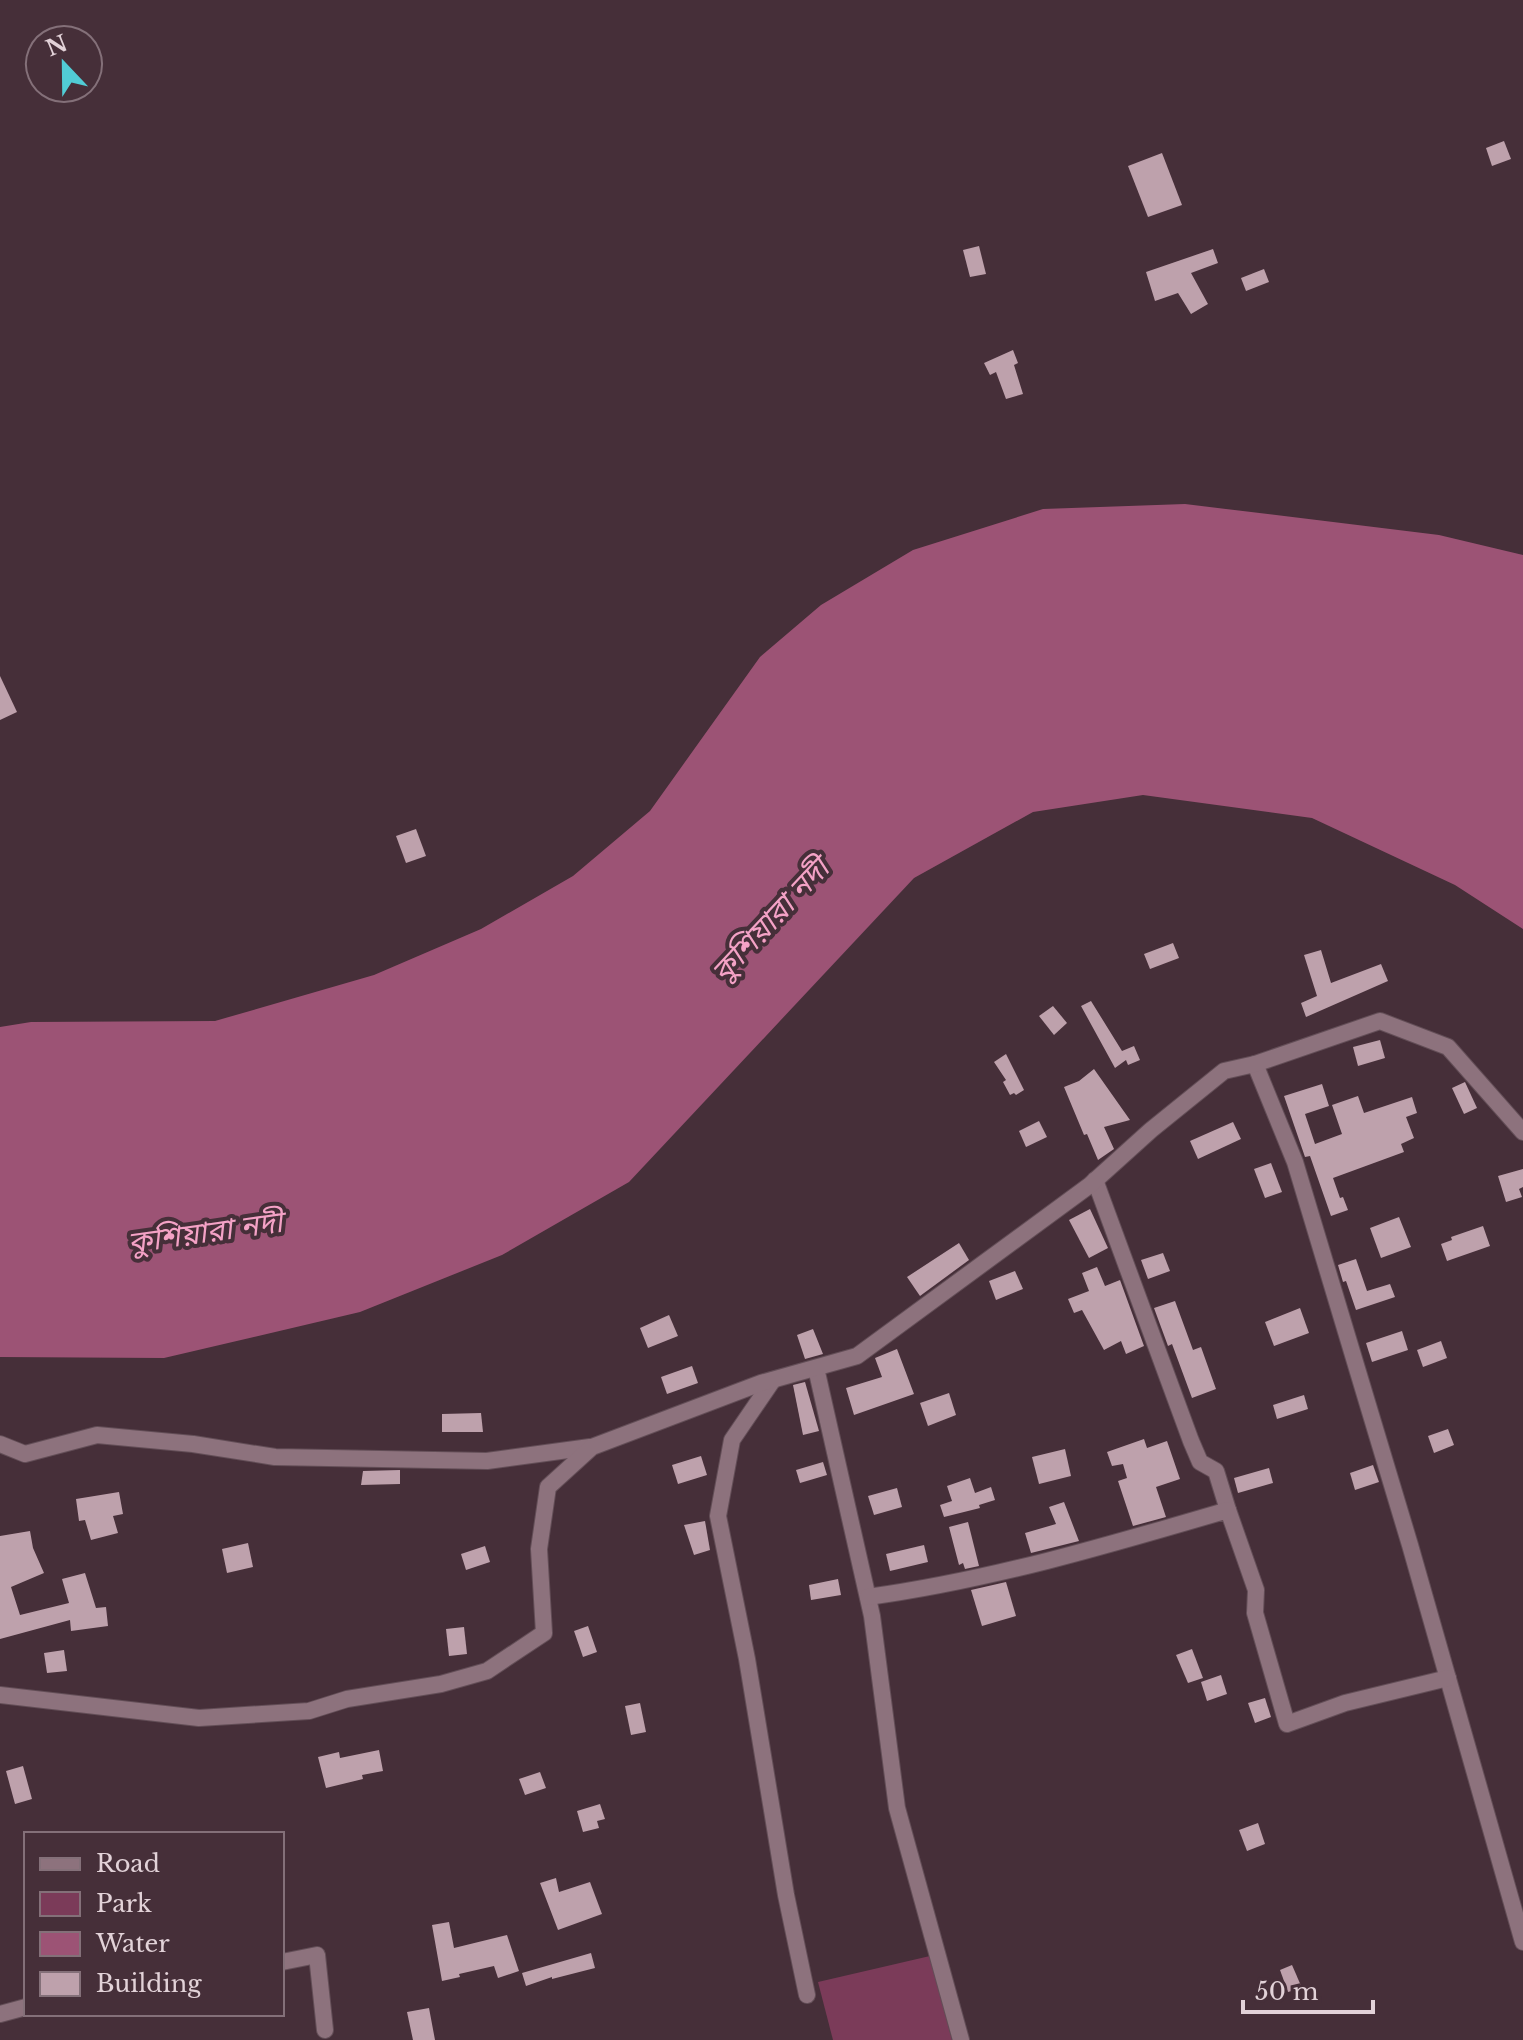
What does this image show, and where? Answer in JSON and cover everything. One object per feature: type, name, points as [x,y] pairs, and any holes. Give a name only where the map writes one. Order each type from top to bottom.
[{"type":"street","points":[[0,1444],[25,1454],[97,1435],[193,1444],[275,1457],[487,1461],[592,1447],[773,1380],[857,1356],[1095,1180],[1224,1071],[1255,1064],[1380,1021],[1448,1047],[1523,1132]]},
{"type":"street","points":[[1255,1064],[1295,1162],[1523,1942]]},
{"type":"street","points":[[1095,1180],[1147,1318],[1172,1396],[1200,1462],[1216,1471],[1256,1590],[1255,1613],[1287,1724],[1345,1703],[1448,1678]]},
{"type":"street","points":[[816,1368],[868,1597],[897,1808],[961,2040]]},
{"type":"street","points":[[773,1380],[732,1440],[718,1516],[807,1995]]},
{"type":"street","points":[[0,1695],[199,1718],[309,1711],[347,1699],[441,1684],[487,1671],[544,1633],[539,1549],[548,1487],[592,1447]]},
{"type":"street","points":[[868,1597],[932,1588],[1040,1564],[1228,1510]]},
{"type":"street","points":[[284,1962],[317,1955],[325,2030]]},
{"type":"street","points":[[0,2014],[24,2008]]},
{"type":"green space","points":[[930,1956],[952,2040],[833,2040],[818,1982]]},
{"type":"water","name":"কুশিয়ারা নদী","points":[[1185,504],[1439,535],[1523,555],[1523,929],[1455,885],[1312,818],[1143,795],[1033,812],[914,878],[629,1182],[502,1255],[360,1312],[164,1358],[0,1357],[0,1027],[31,1022],[215,1021],[374,975],[481,929],[573,876],[650,811],[760,657],[821,605],[913,550],[1043,509]]},
{"type":"building","points":[[1504,141],[1511,159],[1492,166],[1486,148]]},
{"type":"building","points":[[1162,153],[1182,205],[1148,217],[1128,166]]},
{"type":"building","points":[[979,246],[986,274],[970,277],[963,250]]},
{"type":"building","points":[[1213,249],[1218,263],[1191,273],[1208,304],[1191,314],[1178,293],[1155,301],[1146,272]]},
{"type":"building","points":[[1264,269],[1269,282],[1246,291],[1241,278]]},
{"type":"building","points":[[1013,350],[1023,394],[1006,399],[996,372],[990,375],[984,363]]},
{"type":"building","points":[[0,676],[17,712],[0,720]]},
{"type":"building","points":[[416,829],[426,856],[406,863],[396,836]]},
{"type":"building","points":[[1173,943],[1179,958],[1150,969],[1144,954]]},
{"type":"building","points":[[1321,950],[1331,983],[1381,964],[1388,981],[1306,1017],[1301,1003],[1317,996],[1304,955]]},
{"type":"building","points":[[1091,1001],[1122,1051],[1134,1046],[1140,1060],[1128,1065],[1126,1060],[1115,1068],[1081,1006]]},
{"type":"building","points":[[1053,1006],[1067,1023],[1054,1035],[1039,1016]]},
{"type":"building","points":[[1380,1040],[1385,1058],[1358,1066],[1353,1047]]},
{"type":"building","points":[[1006,1054],[1024,1090],[1016,1095],[1010,1095],[1003,1082],[1006,1080],[994,1062]]},
{"type":"building","points":[[1094,1069],[1130,1120],[1104,1127],[1114,1149],[1098,1160],[1064,1087],[1079,1081]]},
{"type":"building","points":[[1465,1082],[1477,1108],[1464,1114],[1452,1088]]},
{"type":"building","points":[[1322,1084],[1329,1106],[1305,1114],[1315,1144],[1342,1134],[1332,1105],[1358,1096],[1364,1113],[1412,1097],[1417,1113],[1406,1117],[1414,1138],[1401,1144],[1404,1152],[1333,1178],[1348,1210],[1331,1216],[1310,1156],[1305,1157],[1284,1096]]},
{"type":"building","points":[[1039,1121],[1047,1137],[1026,1147],[1019,1131]]},
{"type":"building","points":[[1233,1122],[1241,1139],[1198,1159],[1190,1141]]},
{"type":"building","points":[[1271,1163],[1282,1192],[1265,1198],[1254,1169]]},
{"type":"building","points":[[1523,1169],[1523,1187],[1519,1189],[1522,1197],[1506,1202],[1498,1176]]},
{"type":"building","points":[[1090,1209],[1108,1248],[1089,1258],[1069,1220]]},
{"type":"building","points":[[1399,1217],[1411,1247],[1381,1258],[1370,1228]]},
{"type":"building","points":[[1483,1226],[1490,1246],[1447,1261],[1441,1244],[1452,1240],[1451,1237]]},
{"type":"building","points":[[959,1243],[969,1260],[920,1296],[907,1277]]},
{"type":"building","points":[[1163,1253],[1170,1271],[1148,1279],[1141,1260]]},
{"type":"building","points":[[1356,1259],[1367,1291],[1390,1284],[1395,1297],[1356,1310],[1338,1265]]},
{"type":"building","points":[[1097,1267],[1105,1286],[1120,1280],[1144,1346],[1126,1354],[1121,1341],[1104,1350],[1082,1310],[1074,1313],[1068,1299],[1089,1291],[1082,1273]]},
{"type":"building","points":[[1015,1271],[1023,1289],[996,1300],[989,1281]]},
{"type":"building","points":[[1175,1301],[1193,1350],[1201,1347],[1216,1389],[1192,1398],[1172,1344],[1168,1346],[1154,1308]]},
{"type":"building","points":[[1300,1308],[1309,1333],[1274,1346],[1265,1322]]},
{"type":"building","points":[[669,1315],[678,1336],[648,1348],[640,1328]]},
{"type":"building","points":[[813,1329],[823,1354],[805,1359],[797,1335]]},
{"type":"building","points":[[1402,1331],[1408,1350],[1372,1362],[1366,1343]]},
{"type":"building","points":[[1441,1341],[1447,1358],[1423,1367],[1417,1350]]},
{"type":"building","points":[[897,1349],[914,1394],[854,1415],[846,1388],[882,1377],[875,1358]]},
{"type":"building","points":[[692,1366],[698,1383],[667,1394],[661,1377]]},
{"type":"building","points":[[805,1382],[819,1431],[803,1435],[793,1385]]},
{"type":"building","points":[[949,1393],[956,1415],[928,1426],[920,1403]]},
{"type":"building","points":[[1304,1395],[1308,1409],[1277,1419],[1273,1405]]},
{"type":"building","points":[[481,1413],[483,1432],[442,1432],[442,1414]]},
{"type":"building","points":[[1448,1429],[1454,1445],[1434,1453],[1428,1436]]},
{"type":"building","points":[[1144,1439],[1147,1448],[1167,1441],[1180,1479],[1156,1487],[1166,1517],[1133,1526],[1118,1481],[1127,1478],[1123,1464],[1112,1466],[1107,1452]]},
{"type":"building","points":[[1065,1449],[1071,1476],[1039,1484],[1032,1457]]},
{"type":"building","points":[[701,1456],[707,1475],[678,1484],[672,1465]]},
{"type":"building","points":[[823,1462],[827,1475],[800,1483],[796,1470]]},
{"type":"building","points":[[1373,1465],[1379,1482],[1355,1490],[1350,1473]]},
{"type":"building","points":[[1269,1468],[1273,1483],[1238,1493],[1234,1478]]},
{"type":"building","points":[[400,1470],[400,1484],[361,1485],[363,1471]]},
{"type":"building","points":[[970,1478],[975,1493],[991,1487],[995,1500],[979,1505],[980,1508],[944,1517],[940,1505],[952,1501],[947,1486]]},
{"type":"building","points":[[897,1488],[902,1507],[874,1515],[868,1496]]},
{"type":"building","points":[[119,1492],[123,1514],[113,1516],[118,1533],[91,1540],[85,1520],[79,1521],[76,1499]]},
{"type":"building","points":[[1064,1502],[1079,1541],[1031,1553],[1025,1533],[1056,1524],[1049,1507]]},
{"type":"building","points":[[705,1521],[710,1550],[694,1555],[684,1525]]},
{"type":"building","points":[[968,1522],[979,1566],[965,1569],[963,1563],[959,1565],[949,1527]]},
{"type":"building","points":[[30,1531],[33,1548],[44,1573],[11,1587],[20,1615],[69,1603],[62,1579],[85,1573],[96,1608],[106,1607],[108,1626],[71,1631],[70,1620],[0,1639],[0,1536]]},
{"type":"building","points":[[248,1543],[253,1567],[227,1573],[222,1549]]},
{"type":"building","points":[[924,1545],[928,1562],[890,1571],[886,1554]]},
{"type":"building","points":[[485,1546],[490,1562],[466,1570],[461,1554]]},
{"type":"building","points":[[838,1579],[841,1595],[811,1600],[809,1585]]},
{"type":"building","points":[[1006,1582],[1016,1616],[982,1626],[971,1590]]},
{"type":"building","points":[[588,1626],[597,1652],[583,1657],[574,1631]]},
{"type":"building","points":[[464,1627],[467,1654],[449,1656],[446,1629]]},
{"type":"building","points":[[1192,1649],[1203,1678],[1188,1683],[1176,1655]]},
{"type":"building","points":[[64,1650],[67,1671],[47,1673],[44,1653]]},
{"type":"building","points":[[1221,1675],[1227,1694],[1207,1701],[1201,1682]]},
{"type":"building","points":[[1265,1698],[1271,1717],[1255,1723],[1248,1703]]},
{"type":"building","points":[[640,1703],[646,1732],[631,1735],[625,1706]]},
{"type":"building","points":[[379,1750],[383,1771],[326,1788],[318,1757],[339,1752],[340,1758]]},
{"type":"building","points":[[23,1766],[32,1799],[15,1804],[6,1771]]},
{"type":"building","points":[[540,1772],[546,1788],[525,1795],[519,1779]]},
{"type":"building","points":[[600,1804],[605,1819],[597,1821],[599,1828],[583,1832],[577,1811]]},
{"type":"building","points":[[1258,1823],[1265,1844],[1247,1851],[1239,1830]]},
{"type":"building","points":[[556,1878],[559,1892],[590,1882],[602,1914],[558,1930],[540,1883]]},
{"type":"building","points":[[449,1922],[454,1948],[507,1935],[519,1971],[498,1978],[494,1966],[442,1981],[432,1925]]},
{"type":"building","points":[[591,1953],[595,1968],[526,1986],[522,1973]]},
{"type":"building","points":[[1292,1965],[1302,1988],[1288,1992],[1280,1970]]},
{"type":"building","points":[[429,2008],[435,2040],[413,2040],[407,2012]]}]
